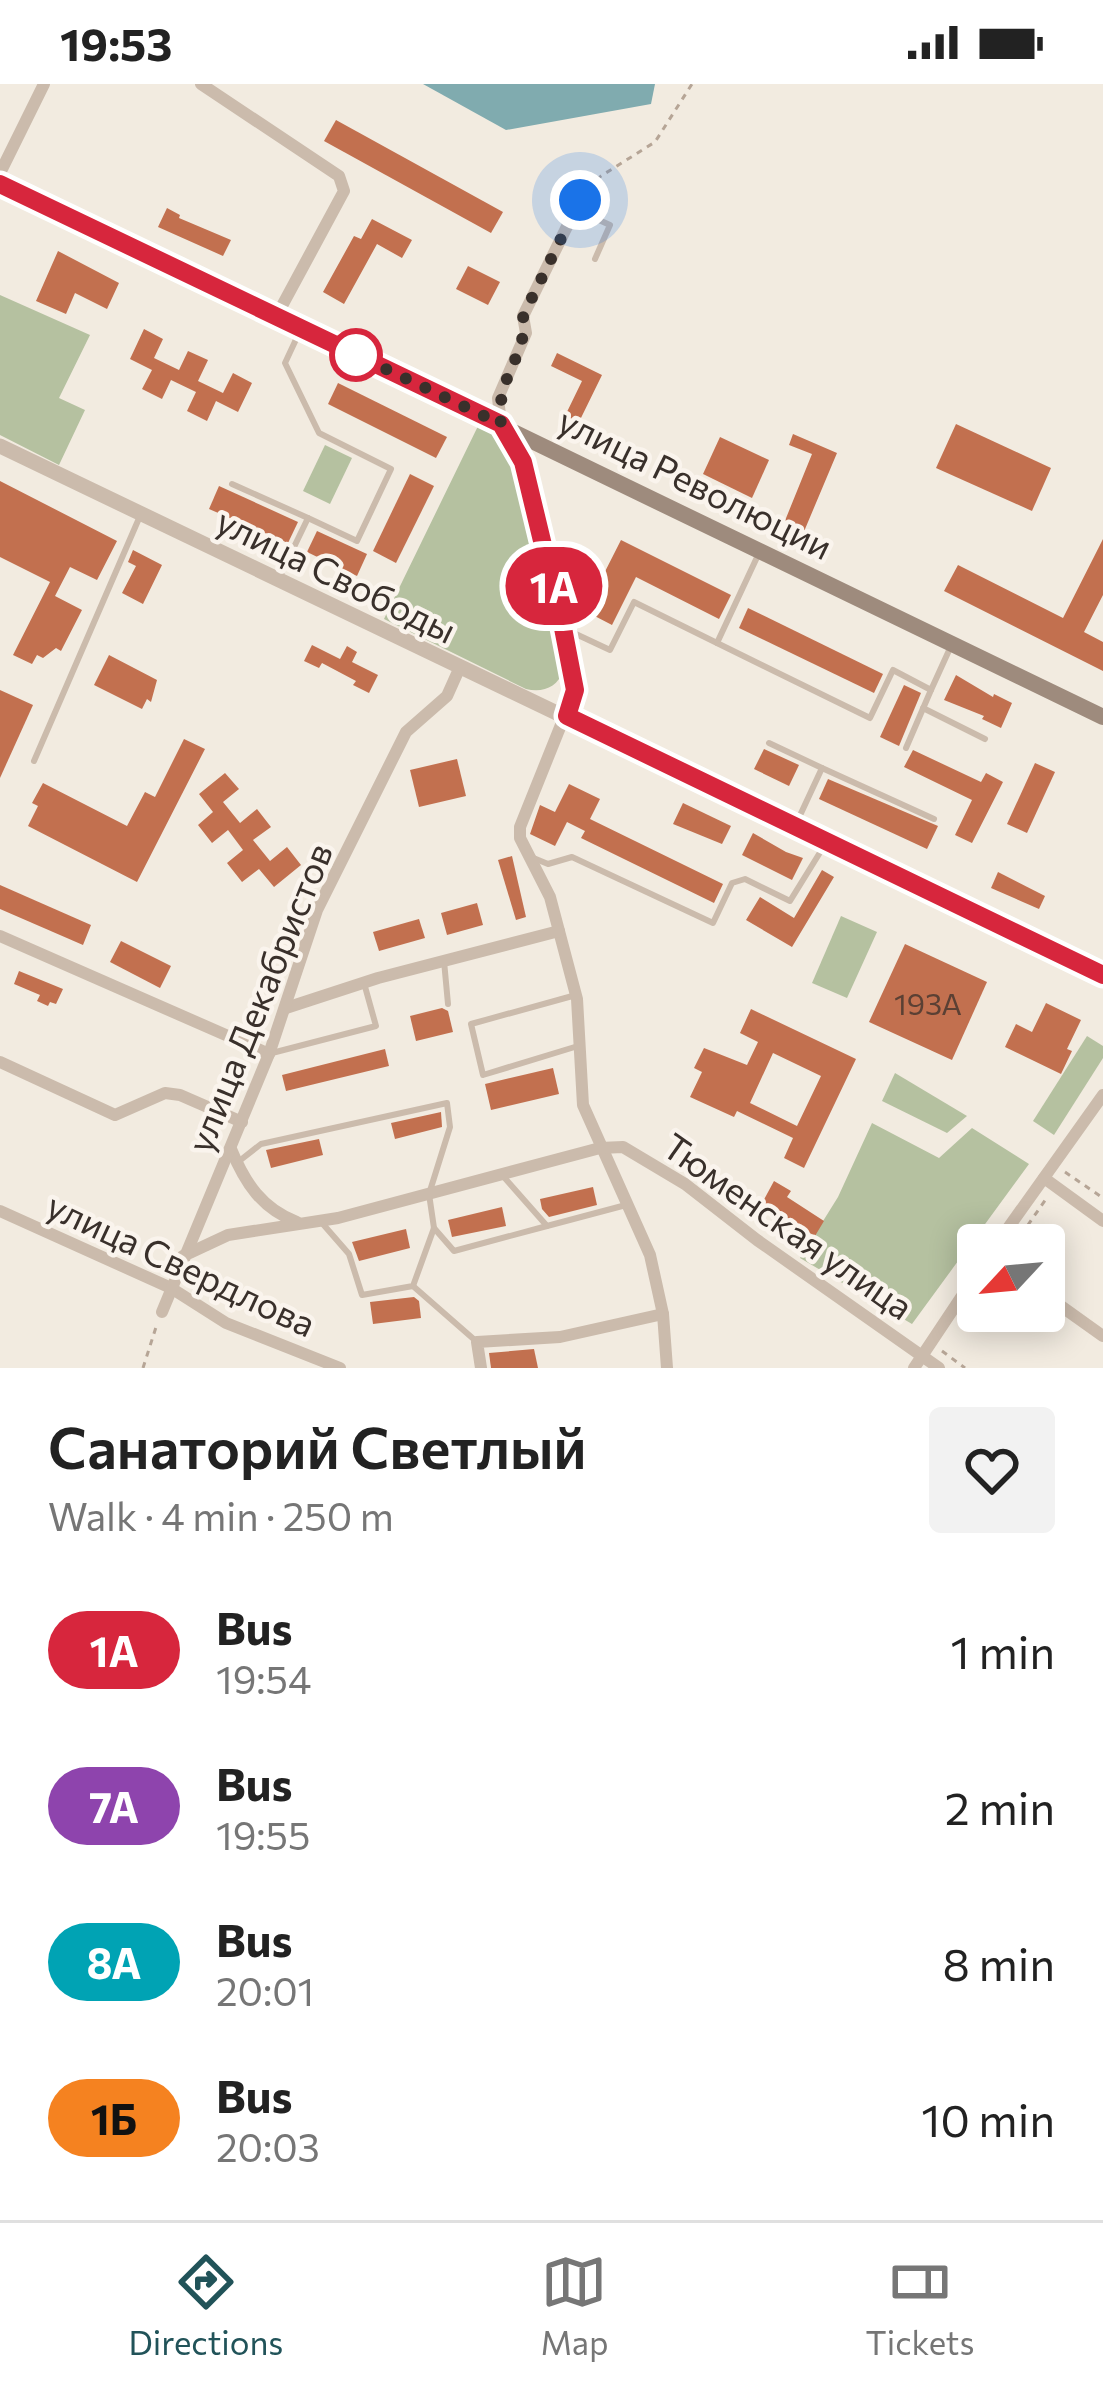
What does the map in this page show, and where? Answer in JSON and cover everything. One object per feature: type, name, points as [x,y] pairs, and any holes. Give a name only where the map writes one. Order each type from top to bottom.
[{"type":"main road","name":"улица Революции","points":[[0,184],[1103,717]]},
{"type":"street","points":[[0,173],[44,84]]},
{"type":"street","points":[[201,84],[339,176],[344,191],[276,317]]},
{"type":"street","points":[[578,204],[523,316],[526,333],[498,398],[501,424],[523,462],[575,690],[520,827],[528,856],[550,897],[576,995],[583,1105],[650,1255],[668,1368]]},
{"type":"street","name":"улица Свободы","points":[[0,446],[1103,975]]},
{"type":"street","name":"улица Декабристов","points":[[162,1312],[183,1256],[234,1156],[317,910],[406,732],[447,696],[460,667]]},
{"type":"street","points":[[286,1008],[364,982],[559,931]]},
{"type":"street","points":[[0,936],[269,1054]]},
{"type":"street","points":[[0,1062],[115,1115],[164,1094],[180,1095],[242,1122]]},
{"type":"street","points":[[1011,1224],[1103,1095]]},
{"type":"street","name":"Тюменская улица","points":[[600,1148],[623,1147],[685,1184],[939,1368]]},
{"type":"street","name":"улица Свердлова","points":[[183,1256],[228,1235],[319,1220],[600,1148]]},
{"type":"street","points":[[234,1156],[260,1200],[298,1222]]},
{"type":"street","points":[[1044,1178],[1103,1221]]},
{"type":"street","name":"улица Свердлова","points":[[0,1211],[170,1288],[226,1323],[340,1368]]},
{"type":"street","points":[[914,1368],[957,1303]]},
{"type":"street","points":[[1065,1309],[1103,1336]]},
{"type":"street","points":[[481,1368],[477,1342],[560,1337],[663,1315]]},
{"type":"lane","points":[[578,204],[610,225],[595,259]]},
{"type":"lane","points":[[232,484],[357,541],[391,469],[319,433],[285,363],[300,329]]},
{"type":"lane","points":[[34,761],[141,514]]},
{"type":"lane","points":[[278,579],[308,518]]},
{"type":"lane","points":[[717,643],[760,550]]},
{"type":"lane","points":[[563,628],[610,650],[634,602],[870,718],[893,670],[932,690]]},
{"type":"lane","points":[[906,748],[952,644]]},
{"type":"lane","points":[[923,708],[985,740]]},
{"type":"lane","points":[[769,743],[934,819]]},
{"type":"lane","points":[[795,828],[822,768]]},
{"type":"lane","points":[[528,856],[548,864],[572,857],[713,923],[732,884],[745,879],[790,902],[826,843]]},
{"type":"lane","points":[[444,961],[448,1004]]},
{"type":"lane","points":[[269,1054],[376,1026],[364,982]]},
{"type":"lane","points":[[576,995],[471,1024],[483,1075],[582,1045]]},
{"type":"lane","points":[[234,1156],[261,1144],[447,1103],[450,1127],[429,1194],[434,1228],[412,1286]]},
{"type":"lane","points":[[502,1174],[547,1226]]},
{"type":"lane","points":[[434,1228],[454,1251],[630,1204]]},
{"type":"lane","points":[[319,1220],[350,1254],[362,1294],[412,1286],[477,1342]]},
{"type":"path","points":[[578,204],[601,176],[655,142],[692,84]]},
{"type":"path","points":[[1066,1172],[1103,1198]]},
{"type":"path","points":[[1029,1224],[1046,1199]]},
{"type":"path","points":[[143,1368],[162,1312]]},
{"type":"path","points":[[940,1349],[965,1368]]},
{"type":"green space","points":[[0,295],[90,335],[59,398],[85,410],[59,465],[0,435]]},
{"type":"green space","points":[[479,424],[502,439],[513,459],[553,602],[563,670],[553,685],[543,689],[526,689],[384,619]]},
{"type":"green space","points":[[325,445],[352,458],[330,504],[303,491]]},
{"type":"green space","points":[[841,916],[877,932],[847,998],[812,983]]},
{"type":"green space","points":[[1087,1036],[1103,1046],[1103,1058],[1054,1135],[1033,1121]]},
{"type":"green space","points":[[895,1073],[967,1116],[947,1133],[882,1101]]},
{"type":"green space","points":[[872,1123],[939,1158],[972,1128],[1029,1164],[985,1224],[957,1224],[957,1262],[912,1324],[800,1258],[838,1197]]},
{"type":"water","points":[[423,84],[655,84],[651,104],[506,130]]},
{"type":"building","points":[[336,120],[503,212],[491,233],[324,141]]},
{"type":"building","points":[[167,208],[231,240],[223,256],[158,227]]},
{"type":"building","points":[[372,219],[412,240],[402,258],[377,244],[344,304],[323,292],[354,236],[361,239]]},
{"type":"building","points":[[58,251],[119,283],[107,309],[75,293],[66,314],[36,301]]},
{"type":"building","points":[[468,266],[500,282],[488,305],[456,289]]},
{"type":"building","points":[[144,329],[163,339],[154,358],[179,370],[188,351],[208,360],[198,381],[223,393],[233,373],[252,383],[238,412],[216,401],[207,421],[187,411],[196,392],[171,380],[162,399],[142,389],[152,370],[130,359]]},
{"type":"building","points":[[557,353],[602,375],[579,422],[565,416],[582,381],[551,366]]},
{"type":"building","points":[[338,383],[447,437],[436,458],[328,404]]},
{"type":"building","points":[[956,424],[1051,468],[1032,511],[936,468]]},
{"type":"building","points":[[793,434],[837,453],[800,541],[780,533],[812,454],[789,445]]},
{"type":"building","points":[[720,437],[769,460],[752,498],[703,474]]},
{"type":"building","points":[[410,474],[434,486],[396,563],[373,551]]},
{"type":"building","points":[[0,481],[117,541],[97,580],[70,567],[55,596],[82,610],[61,651],[56,648],[43,658],[37,655],[32,664],[13,655],[50,582],[0,557]]},
{"type":"building","points":[[219,486],[298,522],[288,543],[209,509]]},
{"type":"building","points":[[317,531],[367,554],[357,576],[307,552]]},
{"type":"building","points":[[1103,539],[1103,595],[1084,632],[1103,642],[1103,671],[944,591],[958,565],[1063,618]]},
{"type":"building","points":[[621,540],[731,595],[719,619],[636,577],[612,625],[585,611]]},
{"type":"building","points":[[133,550],[162,565],[143,604],[122,593],[136,566],[128,562]]},
{"type":"building","points":[[748,608],[883,674],[874,693],[739,628]]},
{"type":"building","points":[[312,645],[340,659],[347,646],[357,652],[352,662],[378,675],[369,693],[322,663],[319,668],[304,661]]},
{"type":"building","points":[[109,655],[157,680],[151,702],[147,699],[142,709],[94,685]]},
{"type":"building","points":[[956,675],[1012,703],[1001,728],[944,700]]},
{"type":"building","points":[[904,685],[921,693],[899,746],[880,737]]},
{"type":"building","points":[[0,690],[33,705],[0,778]]},
{"type":"building","points":[[184,739],[205,749],[137,882],[28,826],[38,806],[32,803],[43,783],[127,826],[145,792],[155,797]]},
{"type":"building","points":[[764,749],[799,765],[789,786],[754,769]]},
{"type":"building","points":[[913,750],[981,782],[986,773],[1003,782],[972,843],[955,835],[972,800],[904,767]]},
{"type":"building","points":[[457,759],[466,796],[419,807],[410,770]]},
{"type":"building","points":[[1035,763],[1055,772],[1027,833],[1007,824]]},
{"type":"building","points":[[225,773],[239,789],[223,802],[240,823],[257,809],[271,827],[253,840],[270,861],[287,847],[301,865],[274,887],[259,869],[242,882],[227,863],[243,850],[228,830],[212,843],[198,825],[213,812],[199,794]]},
{"type":"building","points":[[828,779],[938,826],[927,849],[819,799]]},
{"type":"building","points":[[569,784],[600,799],[590,819],[723,884],[714,903],[581,838],[585,831],[567,822],[555,846],[530,834],[540,805],[555,812]]},
{"type":"building","points":[[683,803],[731,826],[722,844],[673,824]]},
{"type":"building","points":[[753,833],[803,858],[792,880],[742,855]]},
{"type":"building","points":[[512,856],[526,917],[516,920],[498,860]]},
{"type":"building","points":[[822,870],[834,877],[792,947],[746,920],[760,897],[794,918]]},
{"type":"building","points":[[998,872],[1045,896],[1039,909],[991,888]]},
{"type":"building","points":[[0,885],[91,925],[83,945],[0,909]]},
{"type":"building","points":[[477,903],[483,925],[447,935],[441,913]]},
{"type":"building","points":[[419,919],[425,938],[379,951],[373,932]]},
{"type":"building","points":[[121,941],[171,966],[160,988],[110,962]]},
{"type":"building","points":[[905,944],[987,982],[952,1060],[869,1022]]},
{"type":"building","points":[[19,971],[63,989],[56,1004],[37,1001],[40,995],[14,984]]},
{"type":"building","points":[[1046,1003],[1081,1020],[1061,1074],[1005,1047],[1016,1024],[1032,1032]]},
{"type":"building","points":[[442,1008],[448,1011],[453,1032],[416,1041],[410,1016]]},
{"type":"building","points":[[751,1009],[856,1059],[804,1168],[784,1158],[793,1138],[737,1111],[734,1117],[690,1097],[702,1072],[694,1068],[704,1048],[747,1065],[758,1042],[740,1033]],"holes":[[[773,1053],[821,1076],[797,1126],[750,1103]]]},
{"type":"building","points":[[385,1049],[389,1066],[286,1091],[282,1075]]},
{"type":"building","points":[[553,1068],[559,1094],[491,1110],[485,1084]]},
{"type":"building","points":[[441,1112],[442,1127],[395,1139],[391,1123]]},
{"type":"building","points":[[319,1139],[323,1155],[271,1168],[266,1150]]},
{"type":"building","points":[[774,1181],[791,1191],[787,1197],[824,1221],[815,1236],[761,1205]]},
{"type":"building","points":[[593,1187],[597,1205],[549,1217],[542,1209],[540,1199]]},
{"type":"building","points":[[502,1207],[506,1226],[452,1237],[448,1220]]},
{"type":"building","points":[[406,1229],[410,1248],[359,1261],[352,1242]]},
{"type":"building","points":[[414,1297],[421,1318],[373,1324],[370,1302]]},
{"type":"building","points":[[534,1349],[538,1368],[491,1368],[489,1353]]},
{"type":"bus line","name":"1А","points":[[0,184],[501,424],[523,462],[563,628],[575,690],[567,716],[1103,975]]},
{"type":"route","points":[[356,355],[342,348],[501,424],[498,398],[526,333],[523,316],[580,200]]}]
